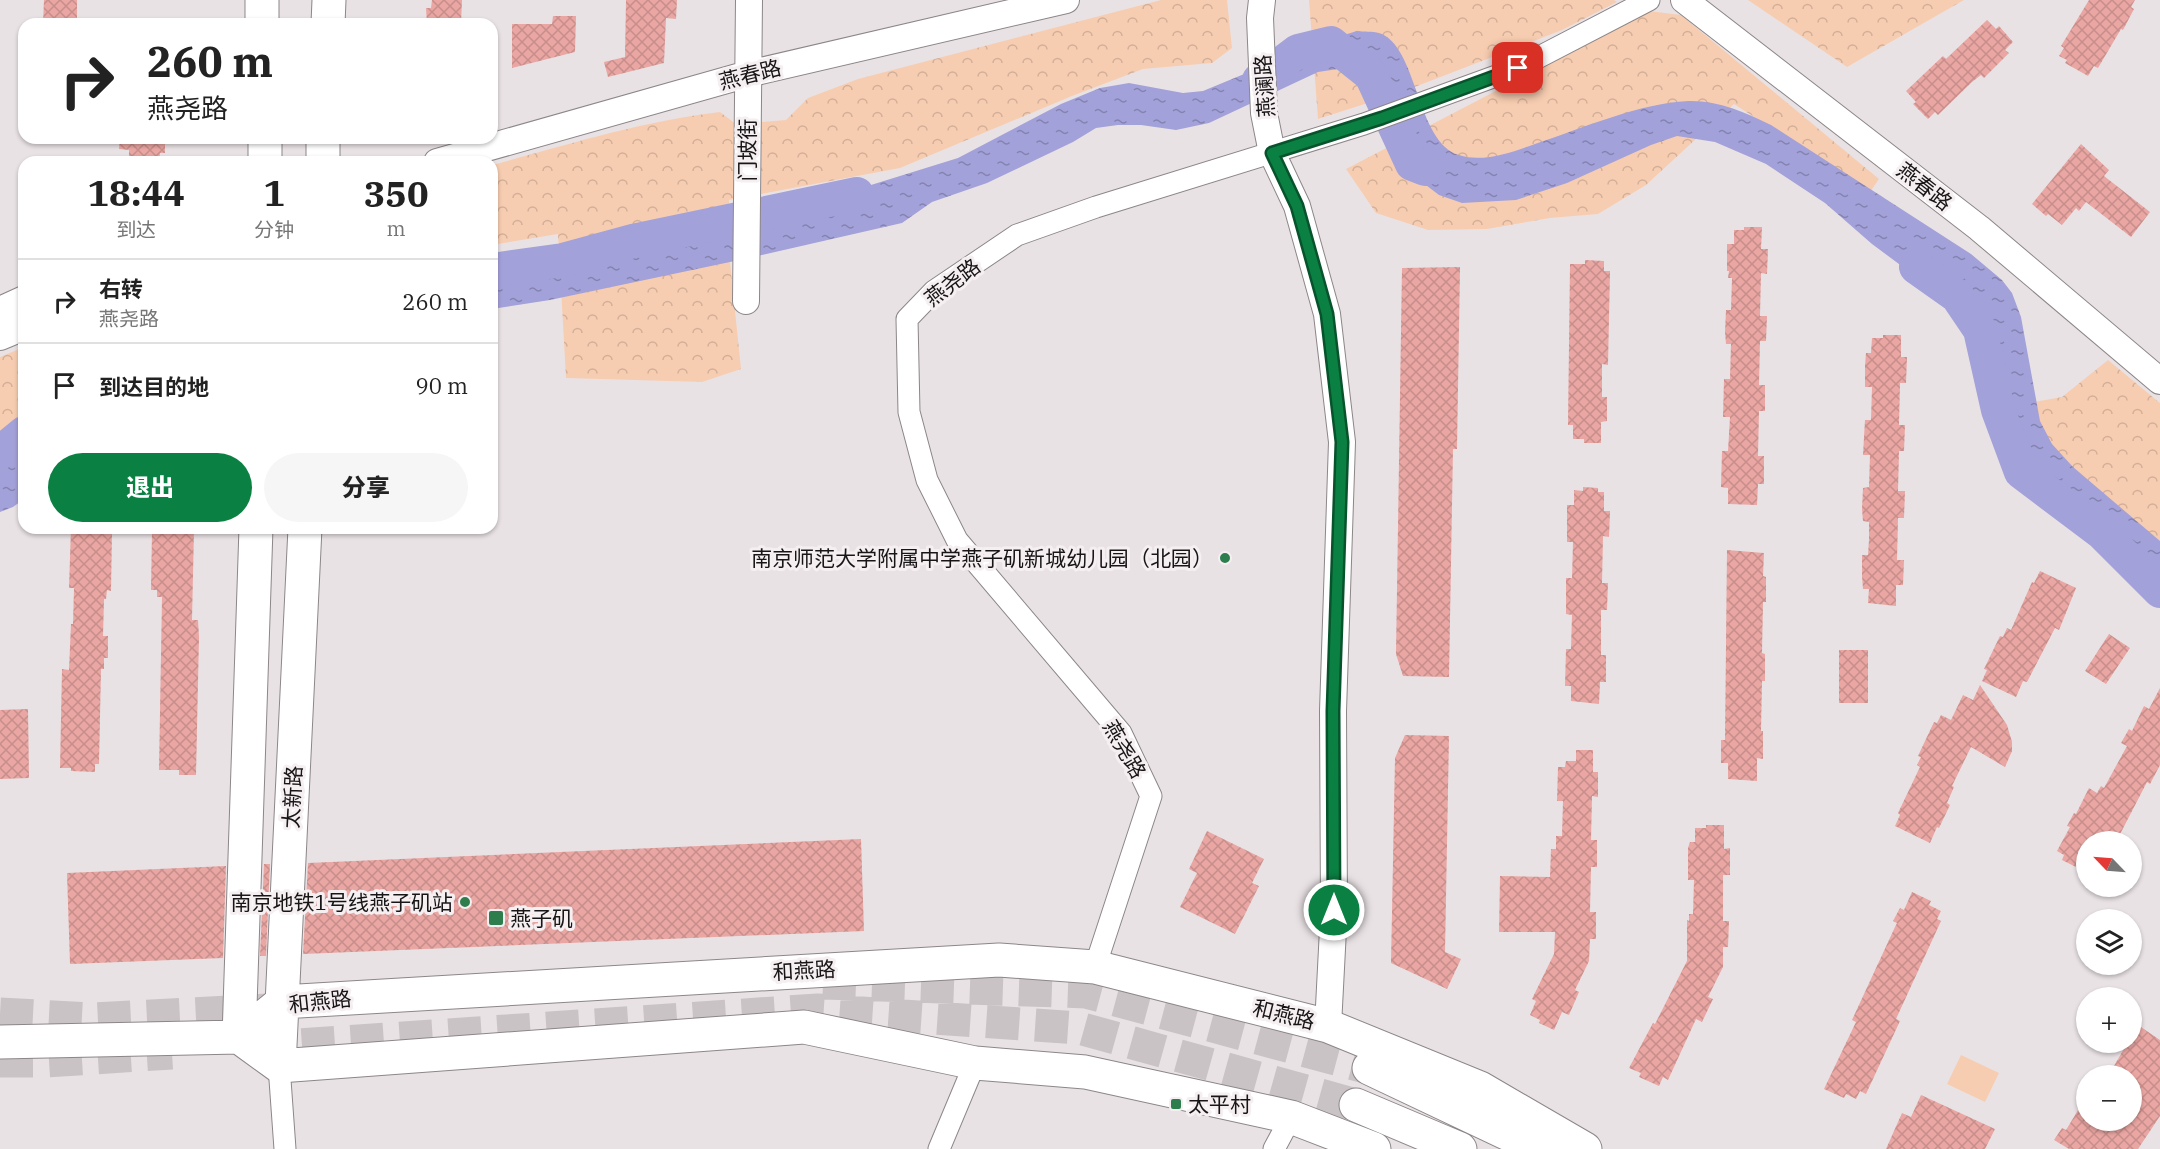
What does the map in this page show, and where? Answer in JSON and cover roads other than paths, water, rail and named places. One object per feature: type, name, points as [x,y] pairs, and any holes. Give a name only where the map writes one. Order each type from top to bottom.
[{"type":"main road","points":[[262,0],[262,18]]},
{"type":"main road","points":[[328,18],[329,0]]},
{"type":"main road","points":[[239,1037],[256,534]]},
{"type":"main road","name":"太新路","points":[[279,1066],[305,534]]},
{"type":"main road","name":"和燕路","points":[[239,1037],[282,1002],[999,960],[1095,967],[1328,1026],[1480,1088],[1585,1149]]},
{"type":"main road","points":[[0,1042],[239,1037],[279,1066],[804,1027],[975,1063],[1085,1072],[1291,1117],[1374,1149]]},
{"type":"main road","points":[[1369,1068],[1540,1149]]},
{"type":"main road","points":[[1356,1105],[1460,1149]]},
{"type":"street","name":"门坡街","points":[[746,301],[749,0]]},
{"type":"street","name":"燕春路","points":[[458,156],[748,74],[1066,0]]},
{"type":"street","name":"燕尧路","points":[[1095,967],[1151,796],[1121,733],[957,540],[927,480],[909,412],[908,319],[934,291],[1017,235],[1096,207],[1434,100],[1518,68],[1649,0]]},
{"type":"street","name":"燕春路","points":[[1684,0],[1979,228],[2160,381]]},
{"type":"street","name":"燕澜路","points":[[1261,9],[1264,113],[1272,153],[1297,206],[1327,314],[1342,442],[1333,711],[1334,910],[1328,1026]]},
{"type":"street","points":[[0,310],[18,302]]},
{"type":"street","points":[[0,337],[18,330]]},
{"type":"street","points":[[939,1149],[975,1063]]},
{"type":"street","points":[[279,1066],[285,1149]]},
{"type":"street","points":[[1274,1149],[1291,1117]]},
{"type":"water","points":[[1357,31],[1379,33],[1392,41],[1402,55],[1434,133],[1445,147],[1459,155],[1478,158],[1497,156],[1650,106],[1688,101],[1710,102],[1741,111],[1771,125],[1971,254],[2002,280],[2012,293],[2021,317],[2040,421],[2052,444],[2073,467],[2160,541],[2160,596],[2080,517],[2044,487],[2021,460],[2015,450],[1990,337],[1981,317],[1956,295],[1907,270],[1872,244],[1825,203],[1766,164],[1715,142],[1677,136],[1651,145],[1567,183],[1516,200],[1462,203],[1439,195],[1418,179],[1408,163],[1383,90],[1360,74],[1338,69],[1318,72],[1209,123],[1176,130],[1141,125],[1096,128],[1073,142],[987,183],[932,202],[902,223],[550,300],[498,308],[498,267],[605,251],[800,207],[958,158],[1061,104],[1100,88],[1129,83],[1183,93],[1203,91],[1324,41]]},
{"type":"water","points":[[18,454],[18,503],[0,512],[0,468]]},
{"type":"waterway","points":[[1259,80],[1298,51],[1331,43],[1371,75],[1412,164],[1425,169]]},
{"type":"waterway","points":[[498,269],[563,260],[633,241],[857,194]]},
{"type":"waterway","points":[[1916,267],[1957,296],[1980,330],[1998,410],[2021,472],[2102,533],[2160,591]]},
{"type":"waterway","points":[[0,453],[18,438]]},
{"type":"tunnel","points":[[823,983],[1086,992],[1369,1068]]},
{"type":"tunnel","points":[[0,1014],[94,1019],[268,1010]]},
{"type":"tunnel","points":[[253,1048],[818,1010],[1079,1028],[1356,1105]]},
{"type":"tunnel","points":[[0,1061],[46,1061],[172,1053]]},
{"type":"place","name":"南京师范大学附属中学燕子矶新城幼儿园（北园）","points":[[1225,558]]},
{"type":"place","name":"南京地铁1号线燕子矶站","points":[[465,902]]},
{"type":"place","name":"燕子矶","points":[[496,918]]},
{"type":"place","name":"太平村","points":[[1176,1104]]}]
